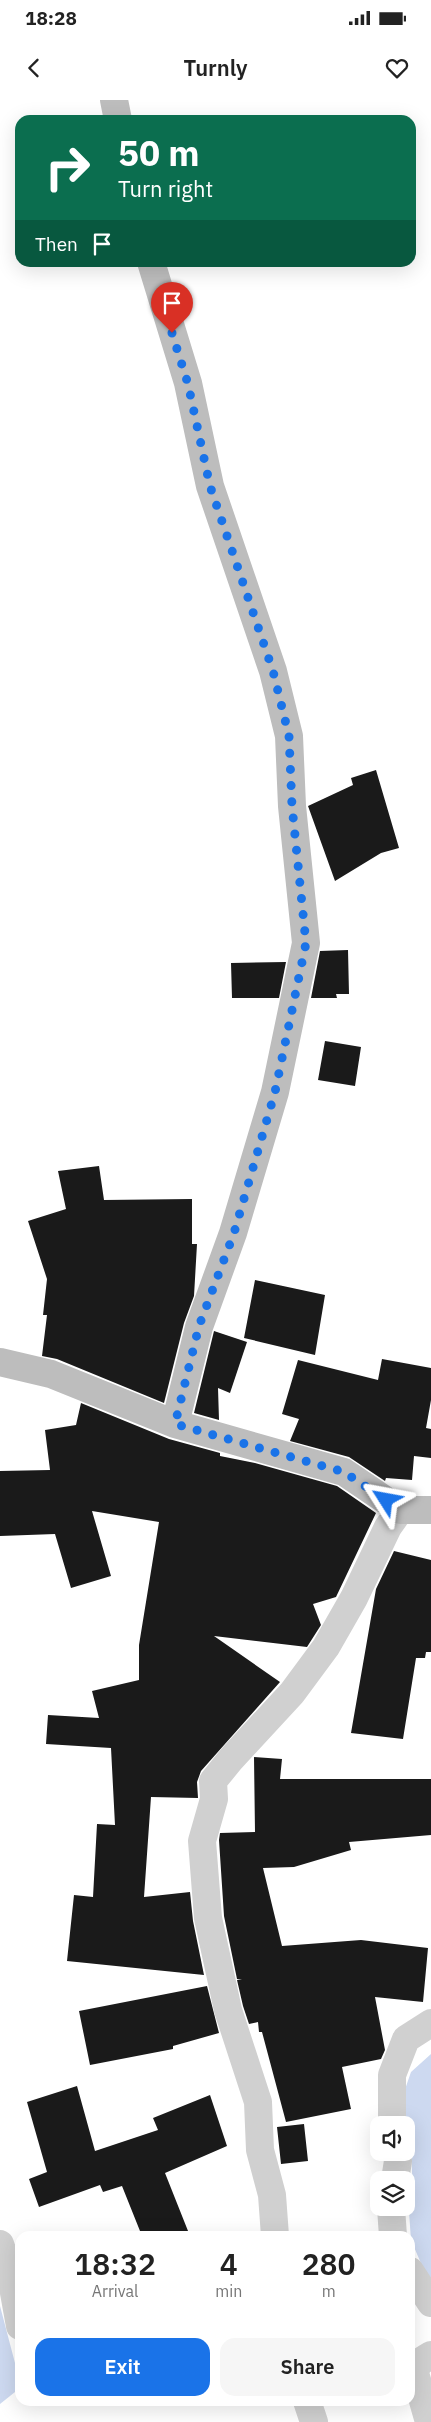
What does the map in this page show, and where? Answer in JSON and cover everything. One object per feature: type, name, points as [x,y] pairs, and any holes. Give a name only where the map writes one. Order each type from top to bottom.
[{"type":"street","points":[[114,100],[117,115]]},
{"type":"street","points":[[153,267],[188,384],[210,486],[273,671],[289,736],[292,806],[306,943],[275,1092],[234,1233],[199,1326],[175,1424]]},
{"type":"street","points":[[0,1362],[51,1374],[175,1424],[344,1472],[400,1510],[431,1510]]},
{"type":"street","points":[[275,2231],[272,2195],[260,2150],[258,2102],[228,2010],[208,1918],[202,1841],[214,1799],[213,1781],[292,1693],[326,1647],[354,1598],[388,1527],[400,1510]]},
{"type":"street","points":[[392,2116],[392,2075],[406,2039],[431,2023]]},
{"type":"street","points":[[391,2216],[392,2231]]},
{"type":"street","points":[[0,2244],[11,2276],[15,2298]]},
{"type":"street","points":[[415,2278],[431,2303]]},
{"type":"street","points":[[415,2370],[418,2363],[431,2355]]},
{"type":"street","points":[[415,2376],[429,2422]]},
{"type":"street","points":[[309,2406],[314,2422]]},
{"type":"water","points":[[431,2054],[431,2280],[426,2275],[415,2249],[415,2231],[410,2231],[409,2216],[415,2216],[415,2171],[412,2171],[412,2161],[415,2161],[415,2116],[404,2116],[402,2098],[411,2072]]},
{"type":"water","points":[[0,2306],[15,2363],[15,2392],[0,2404]]},
{"type":"building","points":[[376,770],[399,848],[381,853],[335,881],[308,806],[353,785],[351,778]]},
{"type":"building","points":[[348,950],[349,994],[336,994],[337,998],[311,998],[320,951]]},
{"type":"building","points":[[286,962],[279,998],[232,998],[231,963]]},
{"type":"building","points":[[325,1041],[361,1047],[355,1086],[318,1080]]},
{"type":"building","points":[[99,1166],[104,1200],[192,1199],[192,1244],[197,1244],[194,1296],[184,1323],[164,1403],[57,1359],[42,1356],[47,1315],[43,1315],[47,1279],[28,1221],[66,1209],[58,1171]]},
{"type":"building","points":[[255,1280],[325,1295],[315,1355],[244,1338]]},
{"type":"building","points":[[214,1331],[247,1342],[230,1393],[218,1388],[219,1420],[194,1413]]},
{"type":"building","points":[[382,1359],[431,1368],[431,1400],[426,1428],[431,1429],[431,1458],[414,1456],[412,1480],[386,1478],[385,1481],[349,1457],[290,1441],[299,1419],[282,1414],[298,1360],[378,1380]]},
{"type":"building","points":[[81,1403],[169,1439],[220,1453],[220,1456],[255,1463],[337,1486],[376,1513],[336,1597],[313,1604],[321,1625],[307,1647],[214,1636],[280,1682],[201,1771],[197,1782],[198,1798],[151,1797],[144,1897],[190,1892],[193,1921],[204,1975],[67,1961],[74,1895],[93,1897],[97,1824],[115,1825],[111,1748],[46,1744],[48,1715],[99,1718],[92,1691],[139,1680],[139,1645],[159,1522],[92,1511],[111,1576],[71,1588],[55,1534],[0,1536],[0,1471],[50,1470],[45,1430],[76,1425]]},
{"type":"building","points":[[394,1551],[431,1560],[431,1652],[426,1652],[425,1658],[416,1658],[403,1739],[351,1733],[376,1589]]},
{"type":"building","points":[[254,1757],[282,1759],[280,1779],[431,1779],[431,1835],[349,1842],[351,1850],[294,1867],[263,1868],[282,1946],[361,1940],[428,1948],[423,2002],[375,1997],[385,2050],[381,2059],[342,2067],[351,2109],[286,2122],[262,2032],[259,2032],[258,2022],[249,2024],[243,2006],[237,1980],[242,1979],[237,1979],[224,1916],[220,1833],[255,1832]]},
{"type":"building","points":[[207,1986],[219,2033],[173,2046],[173,2049],[90,2065],[79,2011]]},
{"type":"building","points":[[77,2086],[95,2151],[158,2130],[153,2118],[210,2095],[227,2146],[165,2173],[188,2231],[140,2231],[122,2186],[103,2192],[100,2185],[39,2207],[29,2179],[47,2172],[27,2102]]},
{"type":"building","points":[[304,2124],[308,2161],[281,2164],[277,2127]]},
{"type":"route","points":[[172,333],[188,384],[210,486],[273,671],[289,736],[292,806],[306,943],[275,1092],[234,1233],[199,1326],[175,1424],[344,1472],[386,1500]]}]
